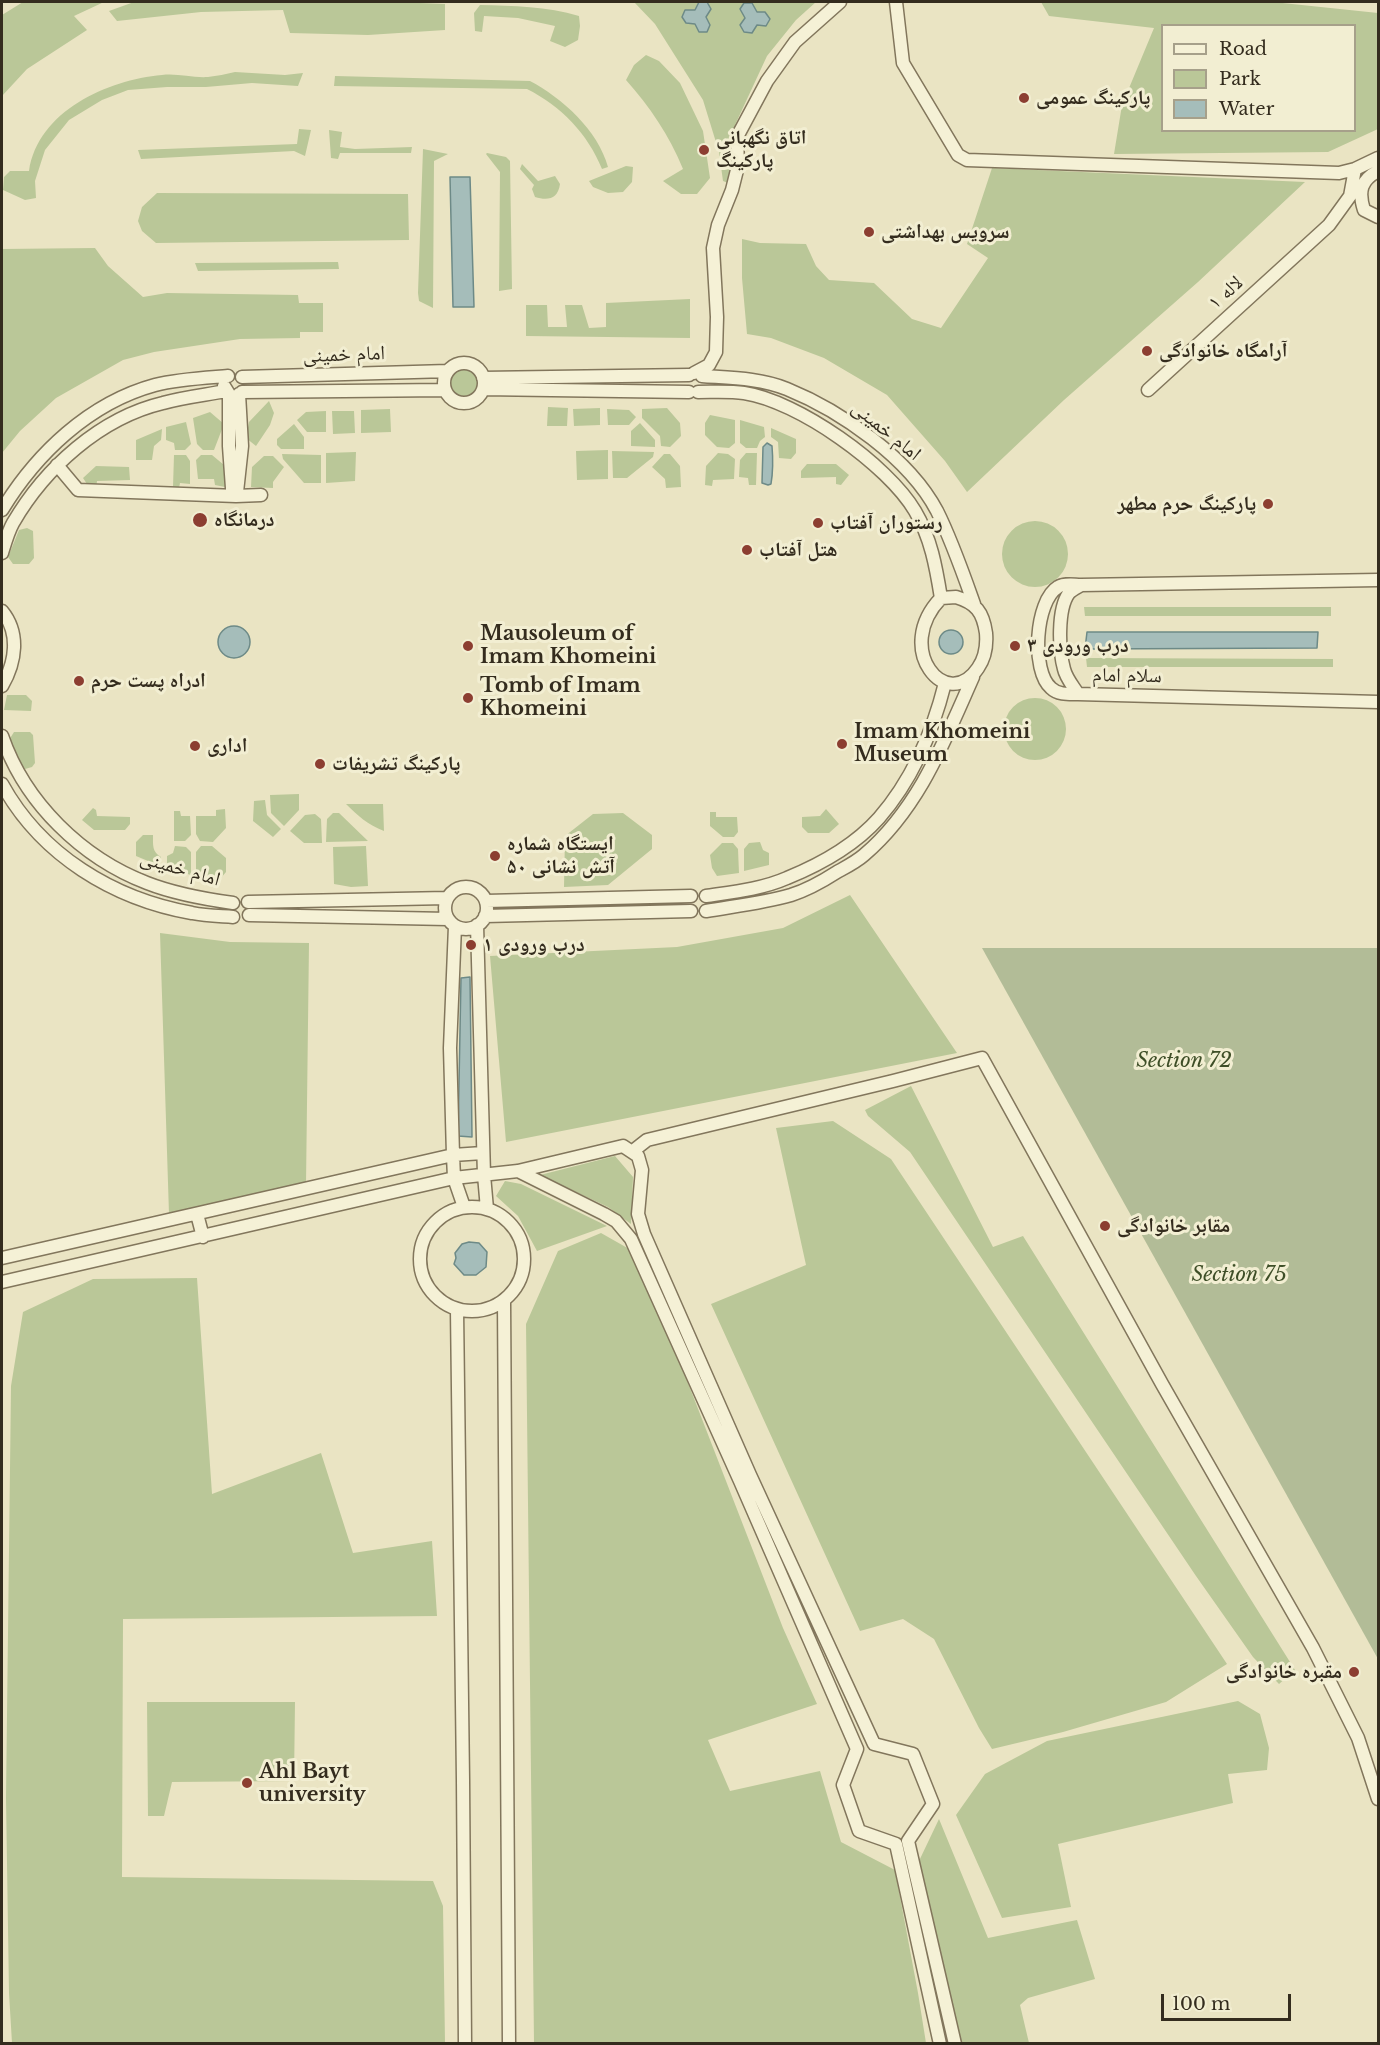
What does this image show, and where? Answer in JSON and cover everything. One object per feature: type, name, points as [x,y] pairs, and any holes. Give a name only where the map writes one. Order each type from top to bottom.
[{"type":"street","points":[[695,375],[704,385],[694,392],[684,383],[695,375],[709,365],[716,352],[717,317],[713,248],[718,225],[736,174],[737,137],[767,81],[795,42],[840,2]]},
{"type":"street","points":[[896,2],[903,63],[958,155],[967,160],[1339,172],[1378,158]]},
{"type":"street","name":"لاله ۱","points":[[1148,390],[1329,225],[1350,196],[1355,168]]},
{"type":"street","points":[[1378,171],[1368,177],[1362,187],[1361,199],[1364,210],[1378,217]]},
{"type":"street","points":[[464,363],[476,367],[483,383],[476,399],[464,403],[452,399],[445,390],[444,383],[448,371],[464,363]]},
{"type":"street","name":"امام خمینی","points":[[242,377],[448,371]]},
{"type":"street","points":[[2,510],[29,470],[56,442],[84,419],[118,400],[155,385],[233,374],[242,377],[245,386],[234,393]]},
{"type":"street","name":"امام خمینی","points":[[483,383],[695,375],[744,378],[786,389],[842,419],[889,453],[916,480],[936,509],[974,604]]},
{"type":"street","points":[[228,376],[224,382],[234,393],[229,446],[232,488],[236,496]]},
{"type":"street","name":"امام خمینی","points":[[483,383],[745,393],[786,408],[809,419],[840,439],[895,485],[914,510],[930,542],[940,598]]},
{"type":"street","name":"امام خمینی","points":[[2,553],[12,525],[42,481],[57,465],[91,437],[126,417],[162,403],[234,393],[445,390]]},
{"type":"street","points":[[57,465],[78,490],[261,495]]},
{"type":"street","points":[[1078,694],[1060,693],[1052,689],[1046,682],[1040,660],[1037,639],[1040,623],[1046,602],[1055,589],[1061,585],[1378,580]]},
{"type":"street","name":"سلام امام","points":[[1081,585],[1069,594],[1063,610],[1060,630],[1060,650],[1064,671],[1078,694],[1378,702]]},
{"type":"street","points":[[249,908],[242,920],[233,917],[230,909],[233,903],[240,899],[249,908],[452,922],[466,929],[481,921],[691,911],[698,914],[760,903],[794,894],[822,881],[863,856],[890,830],[915,799],[934,763],[973,677],[983,662],[987,643],[983,617],[974,604],[956,597],[940,598],[930,609],[924,623],[921,650],[931,674],[945,683],[958,683],[973,677]]},
{"type":"street","points":[[2,610],[8,618],[15,646],[11,667],[2,686]]},
{"type":"street","points":[[486,901],[691,896],[697,893],[706,896],[744,890],[786,879],[852,842],[878,818],[906,780],[929,735],[945,683]]},
{"type":"street","name":"امام خمینی","points":[[2,736],[14,765],[45,811],[70,837],[91,853],[148,883],[199,898],[233,903]]},
{"type":"street","name":"امام خمینی","points":[[2,784],[18,810],[41,837],[78,868],[107,886],[147,902],[193,914],[233,917]]},
{"type":"street","points":[[249,908],[447,898],[458,889],[471,887],[477,890],[486,901]]},
{"type":"street","points":[[691,896],[688,905],[691,911]]},
{"type":"street","points":[[706,896],[709,902],[706,911]]},
{"type":"street","points":[[447,898],[446,912],[452,922],[450,1048],[454,1178],[464,1207]]},
{"type":"street","points":[[486,901],[481,921],[483,1153],[488,1209]]},
{"type":"street","points":[[633,1151],[647,1140],[982,1058],[1162,1384],[1313,1648],[1358,1738],[1378,1799]]},
{"type":"street","points":[[2,1282],[454,1178],[518,1171],[609,1148],[623,1146],[633,1151],[638,1156],[642,1170],[638,1214],[644,1234],[750,1475],[874,1744]]},
{"type":"street","points":[[2,1258],[453,1155],[483,1153]]},
{"type":"street","points":[[518,1171],[616,1221],[631,1239],[857,1749],[843,1785],[859,1831],[902,1842]]},
{"type":"street","points":[[464,1207],[488,1209],[502,1216],[514,1227],[521,1242],[524,1258],[522,1274],[515,1289],[504,1301],[481,1311],[457,1310],[442,1303],[431,1293],[423,1279],[419,1264],[420,1248],[426,1233],[436,1221],[449,1212],[464,1207]]},
{"type":"street","points":[[197,1214],[204,1237]]},
{"type":"street","points":[[504,1301],[508,2043]]},
{"type":"street","points":[[457,1310],[465,2043]]},
{"type":"street","points":[[857,1749],[874,1744],[913,1754],[933,1804],[902,1842],[940,2043]]},
{"type":"street","points":[[902,1842],[955,2043]]},
{"type":"green space","points":[[23,2],[104,2],[74,16],[87,30],[27,69],[2,96],[2,15]]},
{"type":"green space","points":[[134,2],[445,4],[445,30],[368,35],[290,33],[283,10],[201,12],[117,21],[109,11]]},
{"type":"green space","points":[[634,2],[816,2],[796,20],[767,56],[735,125],[728,183],[723,181],[719,152],[703,100],[655,24]]},
{"type":"green space","points":[[1041,2],[1273,2],[1378,13],[1378,129],[1328,152],[1114,154],[1122,105],[1154,28],[1049,16]]},
{"type":"green space","points":[[480,5],[542,8],[579,16],[578,40],[565,47],[550,41],[555,26],[518,18],[484,16],[482,32],[475,31],[474,13]]},
{"type":"green space","points":[[646,55],[659,61],[680,83],[703,131],[710,178],[697,194],[681,194],[663,181],[683,169],[658,122],[626,80],[634,65]]},
{"type":"green space","points":[[235,72],[285,75],[303,73],[298,86],[252,83],[206,87],[167,87],[128,90],[102,100],[69,120],[45,150],[35,181],[36,198],[25,200],[3,190],[4,177],[10,171],[29,171],[35,150],[46,131],[78,102],[119,84],[141,78],[162,75],[208,77]]},
{"type":"green space","points":[[335,76],[530,81],[554,96],[577,116],[596,140],[608,167],[602,169],[589,144],[572,122],[551,104],[527,89],[334,86]]},
{"type":"green space","points":[[299,129],[311,130],[305,156],[294,151],[141,159],[138,150],[297,144]]},
{"type":"green space","points":[[329,130],[342,132],[340,147],[355,149],[412,147],[411,153],[340,153],[338,159],[331,158]]},
{"type":"green space","points":[[423,149],[448,154],[434,161],[433,308],[419,301],[418,293]]},
{"type":"green space","points":[[487,153],[506,157],[510,161],[512,289],[499,291],[500,172]]},
{"type":"green space","points":[[522,164],[538,181],[555,176],[560,184],[555,196],[548,199],[535,197],[532,189],[534,185],[520,169]]},
{"type":"green space","points":[[626,166],[633,167],[632,182],[623,192],[608,193],[593,187],[589,181]]},
{"type":"green space","points":[[992,168],[1305,182],[1198,282],[1064,400],[967,492],[945,461],[887,395],[824,358],[771,338],[747,334],[742,278],[742,239],[760,243],[806,244],[816,266],[829,280],[874,283],[912,319],[941,328],[988,258],[967,244]]},
{"type":"green space","points":[[157,193],[408,194],[409,240],[156,243],[142,231],[138,221],[142,207]]},
{"type":"green space","points":[[95,248],[108,266],[143,297],[167,293],[298,295],[299,303],[323,303],[323,332],[300,332],[300,338],[240,339],[154,352],[123,360],[56,398],[20,431],[2,453],[2,249]]},
{"type":"green space","points":[[338,262],[339,269],[198,271],[195,263]]},
{"type":"green space","points":[[690,299],[690,338],[526,336],[526,305],[547,305],[548,327],[567,327],[565,305],[582,305],[589,328],[606,327],[606,303]]},
{"type":"green space","points":[[464,369],[474,373],[478,383],[474,393],[464,397],[454,393],[450,383],[454,373]]},
{"type":"green space","points":[[269,401],[274,413],[270,425],[256,446],[246,438],[249,422]]},
{"type":"green space","points":[[548,407],[568,408],[567,426],[547,426]]},
{"type":"green space","points":[[600,408],[600,425],[574,426],[573,409]]},
{"type":"green space","points":[[667,408],[680,423],[681,436],[670,447],[661,446],[660,436],[642,418],[642,409]]},
{"type":"green space","points":[[390,409],[391,432],[361,433],[361,410]]},
{"type":"green space","points":[[607,409],[629,410],[636,417],[629,425],[608,425]]},
{"type":"green space","points":[[326,411],[326,432],[307,432],[297,420],[306,412]]},
{"type":"green space","points":[[332,411],[354,411],[355,433],[333,434]]},
{"type":"green space","points":[[210,412],[224,424],[214,450],[203,450],[197,444],[193,418]]},
{"type":"green space","points":[[710,415],[735,420],[735,443],[729,448],[717,447],[705,435],[705,423]]},
{"type":"green space","points":[[740,420],[764,427],[765,437],[757,448],[746,448],[740,443]]},
{"type":"green space","points":[[186,422],[191,444],[185,450],[175,450],[174,443],[166,440],[166,427]]},
{"type":"green space","points":[[640,423],[655,440],[655,447],[631,446],[631,431]]},
{"type":"green space","points":[[294,424],[304,437],[304,449],[281,449],[277,445],[277,439]]},
{"type":"green space","points":[[771,428],[796,439],[796,453],[791,459],[779,458],[778,442],[771,437]]},
{"type":"green space","points":[[162,429],[161,440],[154,446],[152,460],[136,460],[136,440]]},
{"type":"green space","points":[[608,450],[608,479],[577,480],[576,451]]},
{"type":"green space","points":[[612,451],[654,452],[653,457],[627,478],[613,478]]},
{"type":"green space","points":[[356,452],[355,481],[326,483],[326,453]]},
{"type":"green space","points":[[718,453],[728,454],[735,459],[734,479],[713,480],[712,486],[705,485],[706,466]]},
{"type":"green space","points":[[746,453],[757,453],[756,485],[749,485],[748,478],[739,477],[740,460]]},
{"type":"green space","points":[[282,454],[321,455],[321,483],[304,483],[283,459]]},
{"type":"green space","points":[[664,454],[670,454],[680,466],[681,487],[666,488],[665,479],[652,467]]},
{"type":"green space","points":[[174,455],[186,455],[190,461],[190,484],[180,483],[179,488],[173,487]]},
{"type":"green space","points":[[201,455],[212,455],[224,465],[225,487],[215,485],[214,479],[198,479],[196,460]]},
{"type":"green space","points":[[264,456],[273,456],[284,467],[273,482],[273,488],[251,487],[252,467]]},
{"type":"green space","points":[[807,464],[836,464],[849,475],[841,485],[836,484],[836,477],[801,478],[801,471]]},
{"type":"green space","points":[[96,466],[129,467],[130,480],[97,481],[96,489],[89,487],[83,478]]},
{"type":"green space","points":[[1035,521],[1047,524],[1058,531],[1065,542],[1068,554],[1065,566],[1058,577],[1047,584],[1035,587],[1023,584],[1012,577],[1005,566],[1002,554],[1005,542],[1012,531],[1023,524]]},
{"type":"green space","points":[[27,528],[33,531],[34,558],[29,564],[13,564],[8,557],[19,530]]},
{"type":"green space","points":[[1084,607],[1331,607],[1331,616],[1085,616]]},
{"type":"green space","points":[[1086,658],[1333,659],[1333,667],[1087,667]]},
{"type":"green space","points":[[7,695],[26,695],[32,701],[31,711],[4,710]]},
{"type":"green space","points":[[1029,698],[1041,698],[1057,707],[1064,717],[1066,729],[1064,741],[1057,751],[1041,760],[1029,760],[1018,755],[1009,746],[1004,735],[1004,723],[1009,712],[1018,703]]},
{"type":"green space","points":[[14,732],[30,732],[33,735],[35,763],[32,767],[25,769],[22,767],[9,740]]},
{"type":"green space","points":[[299,794],[299,810],[284,826],[271,813],[270,795]]},
{"type":"green space","points":[[265,800],[267,815],[281,829],[273,837],[253,821],[254,801]]},
{"type":"green space","points":[[346,804],[383,804],[384,831],[363,819]]},
{"type":"green space","points":[[93,808],[97,816],[130,817],[130,824],[125,830],[94,830],[82,820]]},
{"type":"green space","points":[[225,809],[226,828],[213,842],[200,841],[196,834],[196,816],[216,816],[216,810]]},
{"type":"green space","points":[[826,809],[839,824],[829,833],[808,833],[802,827],[802,817],[820,816]]},
{"type":"green space","points":[[174,811],[180,811],[181,816],[190,816],[191,835],[185,841],[174,841]]},
{"type":"green space","points":[[710,812],[716,812],[716,817],[737,817],[738,832],[734,837],[723,837],[710,826]]},
{"type":"green space","points":[[333,813],[339,813],[368,841],[326,842],[327,819]]},
{"type":"green space","points":[[623,813],[652,835],[652,849],[608,885],[564,887],[565,836],[593,814]]},
{"type":"green space","points":[[315,814],[321,819],[322,843],[304,843],[290,831],[305,815]]},
{"type":"green space","points":[[143,835],[153,835],[153,845],[161,857],[160,866],[136,856],[136,842]]},
{"type":"green space","points":[[760,842],[763,850],[769,853],[769,865],[744,871],[744,849],[749,843]]},
{"type":"green space","points":[[722,843],[733,843],[738,849],[739,873],[717,876],[712,868],[710,855]]},
{"type":"green space","points":[[175,846],[186,847],[191,852],[191,875],[167,868],[167,856],[173,853]]},
{"type":"green space","points":[[201,846],[212,846],[226,858],[226,872],[221,878],[196,875],[196,852]]},
{"type":"green space","points":[[366,846],[368,886],[351,887],[334,884],[333,847]]},
{"type":"green space","points":[[850,895],[957,1053],[506,1142],[490,956],[677,947],[783,928]]},
{"type":"green space","points":[[160,933],[230,942],[309,943],[306,1184],[169,1214]]},
{"type":"green space","points":[[982,948],[1378,948],[1378,1659]]},
{"type":"green space","points":[[911,1086],[993,1247],[1023,1236],[1295,1670],[1279,1684],[1253,1657],[1196,1576],[910,1152],[868,1116],[865,1110]]},
{"type":"green space","points":[[833,1121],[891,1159],[1227,1664],[1166,1702],[1063,1732],[992,1749],[934,1639],[903,1619],[860,1631],[711,1304],[806,1265],[776,1128]]},
{"type":"green space","points":[[615,1156],[633,1177],[631,1224],[608,1207],[540,1175]]},
{"type":"green space","points":[[505,1181],[521,1184],[607,1226],[537,1251],[518,1216],[496,1196]]},
{"type":"green space","points":[[601,1233],[638,1254],[783,1628],[817,1704],[708,1740],[730,1791],[820,1771],[841,1842],[895,1870],[926,2043],[534,2043],[526,1324],[558,1251]]},
{"type":"green space","points":[[197,1278],[212,1494],[321,1453],[353,1553],[432,1541],[437,1616],[123,1619],[122,1877],[433,1881],[443,1906],[445,2043],[12,2043],[6,1798],[11,1386],[23,1312],[93,1279]]},
{"type":"green space","points":[[1238,1701],[1260,1714],[1269,1748],[1267,1770],[1228,1774],[1233,1803],[1058,1844],[1071,1907],[1002,1918],[956,1815],[985,1774],[1047,1741]]},
{"type":"green space","points":[[147,1702],[295,1702],[294,1781],[172,1782],[164,1816],[148,1816]]},
{"type":"green space","points":[[939,1819],[988,1938],[1077,1920],[1095,1979],[1028,1998],[1020,2005],[1029,2043],[960,2043],[919,1861]]},
{"type":"water","points":[[699,2],[707,2],[711,9],[706,17],[710,25],[707,32],[699,32],[695,24],[686,23],[682,17],[685,10],[695,10]]},
{"type":"water","points":[[744,3],[752,3],[757,12],[765,12],[770,19],[766,26],[757,25],[752,33],[744,32],[740,25],[745,18],[740,9]]},
{"type":"water","points":[[450,177],[470,177],[474,307],[453,307]]},
{"type":"water","points":[[767,443],[772,446],[773,455],[771,484],[768,485],[762,483],[763,447]]},
{"type":"water","points":[[234,626],[246,630],[250,642],[246,654],[234,658],[222,654],[218,642],[222,630]]},
{"type":"water","points":[[951,630],[956,631],[962,637],[962,647],[956,653],[951,654],[946,653],[940,647],[939,642],[940,637],[946,631]]},
{"type":"water","points":[[1087,632],[1318,632],[1317,648],[1085,649]]},
{"type":"water","points":[[470,977],[472,1137],[458,1136],[461,978]]},
{"type":"water","points":[[479,1243],[487,1252],[486,1267],[476,1275],[464,1275],[454,1264],[455,1253],[462,1244]]},
{"type":"place","name":"پارکینگ عمومی","points":[[1024,98]]},
{"type":"place","name":"اتاق نگهبانی پارکینگ","points":[[704,150]]},
{"type":"place","name":"سرویس بهداشتی","points":[[869,232]]},
{"type":"place","name":"آرامگاه خانوادگی","points":[[1147,351]]},
{"type":"place","name":"پارکینگ حرم مطهر","points":[[1268,504]]},
{"type":"place","name":"درمانگاه","points":[[200,520]]},
{"type":"place","name":"رستوران آفتاب","points":[[818,523]]},
{"type":"place","name":"هتل آفتاب","points":[[747,550]]},
{"type":"place","name":"Mausoleum of Imam Khomeini","points":[[468,646]]},
{"type":"place","name":"درب ورودی ۳","points":[[1015,646]]},
{"type":"place","name":"ادراه پست حرم","points":[[79,681]]},
{"type":"place","name":"Tomb of Imam Khomeini","points":[[468,698]]},
{"type":"place","name":"Imam Khomeini Museum","points":[[842,744]]},
{"type":"place","name":"اداری","points":[[195,746]]},
{"type":"place","name":"پارکینگ تشریفات","points":[[320,764]]},
{"type":"place","name":"ایستگاه شماره ۵۰ آتش نشانی","points":[[495,856]]},
{"type":"place","name":"درب ورودی ۱","points":[[471,945]]},
{"type":"place","name":"مقابر خانوادگی","points":[[1105,1226]]},
{"type":"place","name":"مقبره خانوادگی","points":[[1354,1672]]},
{"type":"place","name":"Ahl Bayt university","points":[[247,1783]]},
{"type":"park label","name":"Section 72","points":[[1184,1061]]},
{"type":"park label","name":"Section 75","points":[[1239,1275]]}]
